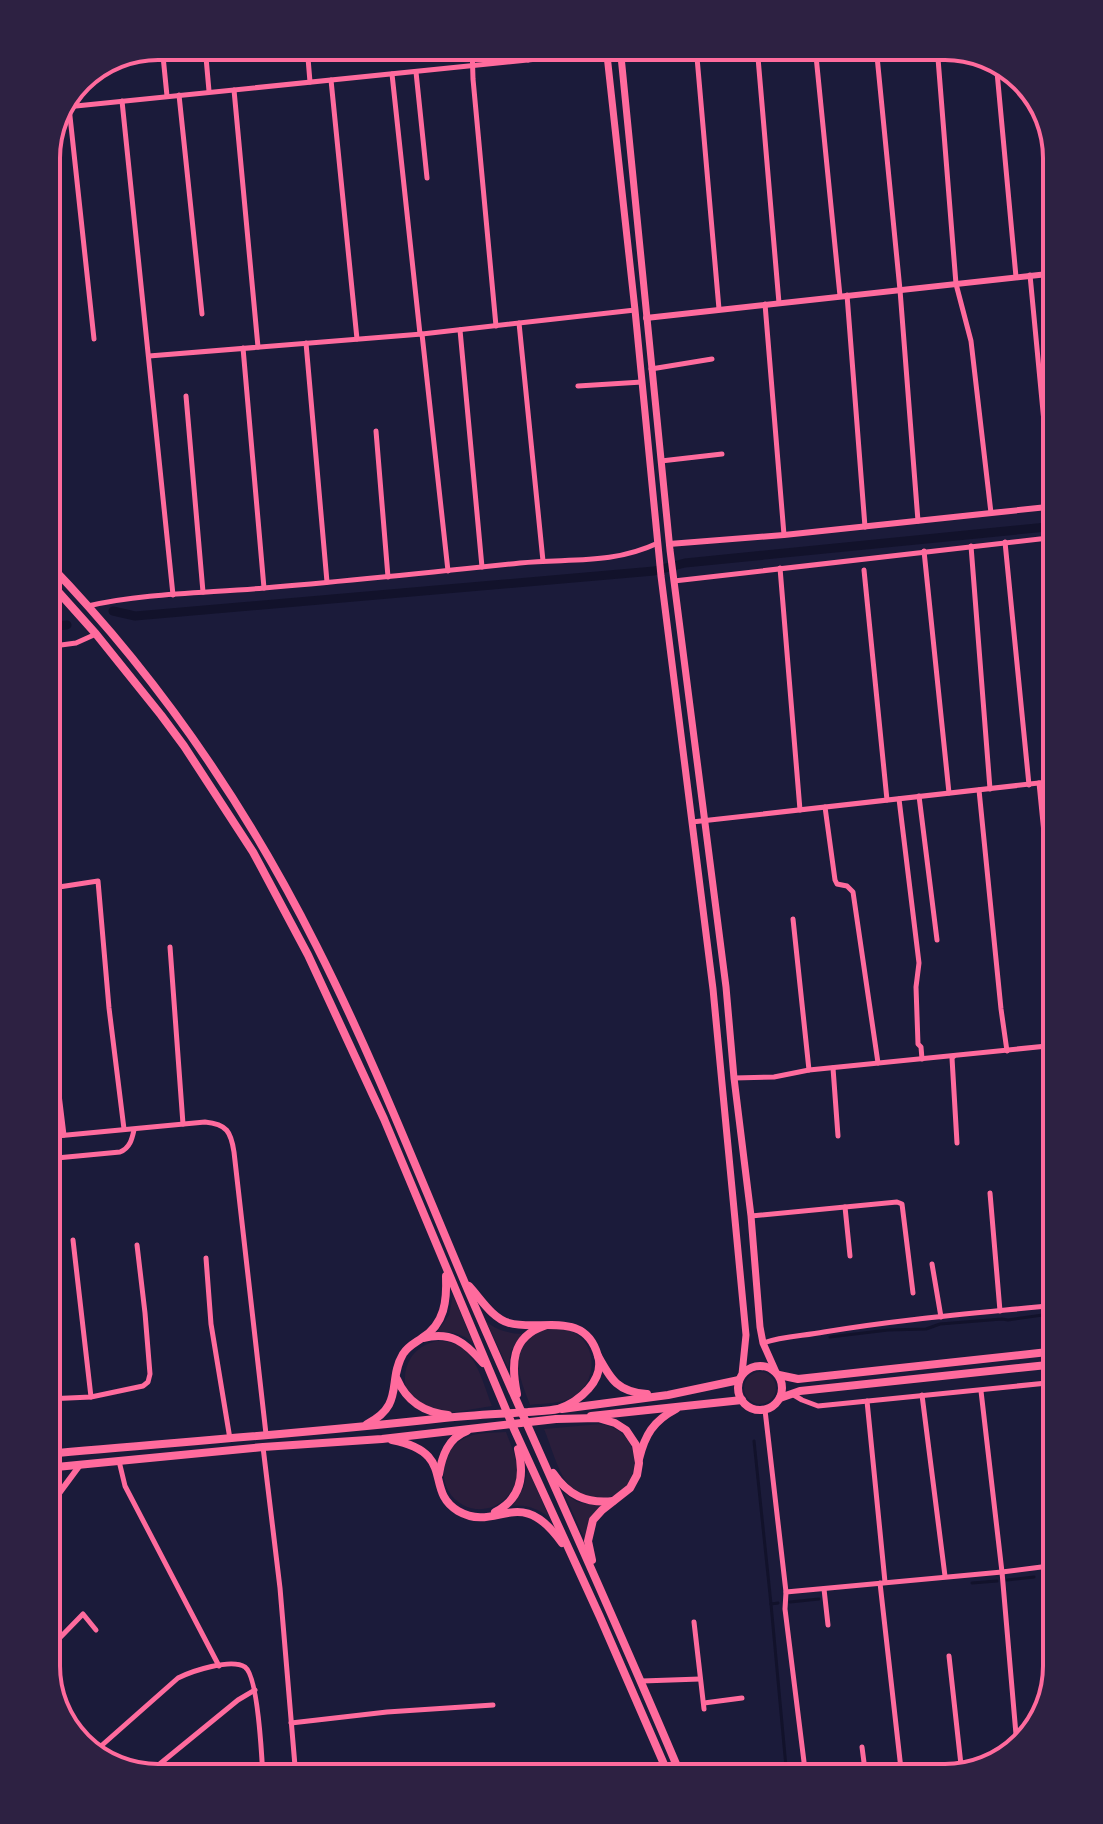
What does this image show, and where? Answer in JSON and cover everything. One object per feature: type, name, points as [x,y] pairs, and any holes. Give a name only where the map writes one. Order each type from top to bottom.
[{"type":"main road","points":[[608,60],[661,576],[713,989],[746,1344],[738,1390],[742,1400],[752,1408],[765,1410],[780,1398],[800,1391],[1043,1365]]},
{"type":"main road","points":[[621,60],[670,547],[726,987],[760,1327],[763,1343],[783,1385],[780,1398]]},
{"type":"main road","points":[[60,576],[162,697],[199,748],[268,857],[312,937],[344,1002],[676,1764]]},
{"type":"main road","points":[[60,594],[96,634],[184,746],[265,873],[336,1012],[384,1119],[514,1429],[664,1764]]},
{"type":"main road","points":[[343,1430],[369,1423],[384,1412],[391,1401],[399,1363],[405,1352],[435,1326],[444,1308],[447,1295],[445,1267]]},
{"type":"main road","points":[[464,1280],[504,1321],[568,1326],[581,1333],[591,1343],[608,1374],[621,1387],[638,1394],[668,1395]]},
{"type":"main road","points":[[521,1413],[514,1375],[516,1350],[533,1331],[552,1324]]},
{"type":"main road","points":[[422,1338],[442,1335],[459,1340],[471,1349],[490,1373]]},
{"type":"main road","points":[[60,1467],[382,1439],[479,1427],[668,1395],[741,1377],[756,1365],[798,1379],[1043,1353]]},
{"type":"main road","points":[[553,1413],[589,1389],[597,1373],[598,1356]]},
{"type":"main road","points":[[397,1379],[406,1395],[420,1408],[461,1416]]},
{"type":"main road","points":[[576,1418],[742,1400]]},
{"type":"main road","points":[[615,1624],[590,1555],[590,1528],[596,1517],[633,1483],[645,1438],[653,1425],[663,1416],[684,1406]]},
{"type":"main road","points":[[60,1453],[343,1430],[461,1416],[553,1413],[604,1419],[623,1427],[634,1441],[639,1459]]},
{"type":"main road","points":[[438,1475],[448,1446],[460,1433],[479,1427]]},
{"type":"main road","points":[[484,1516],[506,1506],[519,1488],[522,1469],[514,1429]]},
{"type":"main road","points":[[382,1439],[406,1443],[429,1456],[442,1492],[453,1507],[469,1515],[518,1512],[535,1516],[554,1532],[573,1561]]},
{"type":"main road","points":[[538,1449],[571,1493],[587,1500],[613,1501]]},
{"type":"street","points":[[163,60],[167,96]]},
{"type":"street","points":[[206,60],[209,91]]},
{"type":"street","points":[[308,60],[310,82]]},
{"type":"street","points":[[473,60],[496,326]]},
{"type":"street","points":[[76,106],[528,60]]},
{"type":"street","points":[[697,60],[719,309]]},
{"type":"street","points":[[758,60],[779,303]]},
{"type":"street","points":[[817,60],[844,296],[865,527]]},
{"type":"street","points":[[877,60],[918,521]]},
{"type":"street","points":[[938,60],[956,284],[971,341],[991,514]]},
{"type":"street","points":[[416,72],[427,178]]},
{"type":"street","points":[[392,74],[448,571]]},
{"type":"street","points":[[997,76],[1016,277]]},
{"type":"street","points":[[331,80],[357,339]]},
{"type":"street","points":[[234,90],[258,347]]},
{"type":"street","points":[[179,95],[202,314]]},
{"type":"street","points":[[122,101],[173,595]]},
{"type":"street","points":[[69,117],[94,339]]},
{"type":"street","points":[[646,318],[1043,274]]},
{"type":"street","points":[[1030,275],[1043,400]]},
{"type":"street","points":[[765,304],[784,535]]},
{"type":"street","points":[[149,356],[421,334],[635,310]]},
{"type":"street","points":[[519,323],[543,561]]},
{"type":"street","points":[[460,330],[482,567]]},
{"type":"street","points":[[306,343],[327,582]]},
{"type":"street","points":[[243,348],[264,588]]},
{"type":"street","points":[[651,369],[712,359]]},
{"type":"street","points":[[578,386],[642,382]]},
{"type":"street","points":[[186,396],[203,592]]},
{"type":"street","points":[[376,431],[388,577]]},
{"type":"street","points":[[661,461],[722,454]]},
{"type":"street","points":[[670,547],[1043,507]]},
{"type":"street","points":[[674,579],[1043,538]]},
{"type":"street","points":[[1005,542],[1029,785]]},
{"type":"street","points":[[88,606],[122,599],[543,561],[605,559],[658,546]]},
{"type":"street","points":[[971,546],[990,789]]},
{"type":"street","points":[[924,551],[949,793]]},
{"type":"street","points":[[780,568],[800,810]]},
{"type":"street","points":[[864,570],[887,800]]},
{"type":"street","points":[[60,645],[76,643],[96,634]]},
{"type":"street","points":[[1039,783],[1043,823]]},
{"type":"street","points":[[692,822],[1043,783]]},
{"type":"street","points":[[979,790],[1007,1051]]},
{"type":"street","points":[[919,796],[937,940]]},
{"type":"street","points":[[899,799],[919,963],[916,987],[918,1044],[922,1059]]},
{"type":"street","points":[[825,807],[835,880],[853,892],[878,1063]]},
{"type":"street","points":[[60,887],[98,881],[124,1129]]},
{"type":"street","points":[[793,919],[809,1070]]},
{"type":"street","points":[[170,947],[183,1124]]},
{"type":"street","points":[[734,1078],[774,1077],[809,1070],[1043,1046]]},
{"type":"street","points":[[954,1055],[957,1143]]},
{"type":"street","points":[[833,1068],[838,1136]]},
{"type":"street","points":[[60,1102],[64,1135]]},
{"type":"street","points":[[60,1135],[183,1124],[216,1123],[226,1129],[232,1138],[266,1434]]},
{"type":"street","points":[[60,1158],[120,1152],[131,1142],[134,1130]]},
{"type":"street","points":[[990,1193],[1000,1311]]},
{"type":"street","points":[[751,1216],[902,1204],[913,1293]]},
{"type":"street","points":[[845,1207],[850,1256]]},
{"type":"street","points":[[73,1240],[91,1397]]},
{"type":"street","points":[[60,1398],[91,1397],[143,1386],[148,1382],[150,1374],[137,1245]]},
{"type":"street","points":[[206,1258],[211,1324],[230,1439]]},
{"type":"street","points":[[932,1264],[941,1317]]},
{"type":"street","points":[[763,1343],[777,1338],[882,1322],[1043,1306]]},
{"type":"street","points":[[791,1393],[818,1406],[1043,1384]]},
{"type":"street","points":[[981,1391],[1002,1572],[1016,1734]]},
{"type":"street","points":[[922,1395],[945,1576]]},
{"type":"street","points":[[867,1401],[901,1764]]},
{"type":"street","points":[[765,1410],[804,1764]]},
{"type":"street","points":[[263,1447],[280,1588],[295,1764]]},
{"type":"street","points":[[119,1461],[125,1486],[219,1666]]},
{"type":"street","points":[[60,1492],[80,1465]]},
{"type":"street","points":[[786,1592],[1043,1567]]},
{"type":"street","points":[[824,1589],[828,1625]]},
{"type":"street","points":[[60,1637],[83,1614],[96,1630]]},
{"type":"street","points":[[694,1622],[704,1706],[742,1698]]},
{"type":"street","points":[[949,1656],[961,1763]]},
{"type":"street","points":[[102,1745],[178,1678],[193,1671],[228,1664],[244,1666],[251,1674],[263,1764]]},
{"type":"street","points":[[641,1682],[700,1679]]},
{"type":"street","points":[[160,1764],[238,1700],[255,1690]]},
{"type":"street","points":[[291,1723],[387,1712],[493,1705]]},
{"type":"street","points":[[862,1747],[864,1764]]},
{"type":"shaded area","points":[[453,1295],[473,1343],[456,1334],[437,1332],[449,1315]]},
{"type":"shaded area","points":[[486,1321],[503,1331],[522,1334],[511,1351],[508,1368]]},
{"type":"shaded area","points":[[550,1327],[569,1330],[583,1339],[591,1356],[590,1374],[587,1383],[573,1397],[530,1405],[518,1368],[520,1350],[531,1335]]},
{"type":"shaded area","points":[[437,1341],[450,1342],[468,1353],[480,1373],[492,1406],[437,1415],[407,1392],[405,1375],[410,1359],[421,1348]]},
{"type":"shaded area","points":[[760,1372],[771,1377],[776,1388],[771,1399],[760,1404],[749,1399],[744,1388],[749,1377]]},
{"type":"shaded area","points":[[600,1424],[617,1430],[628,1440],[633,1453],[634,1467],[630,1480],[621,1491],[609,1497],[593,1497],[570,1486],[558,1467],[544,1429]]},
{"type":"shaded area","points":[[506,1432],[513,1449],[517,1478],[508,1495],[493,1507],[483,1509],[473,1509],[454,1499],[448,1491],[444,1472],[448,1453],[454,1445],[484,1433]]},
{"type":"shaded area","points":[[528,1469],[549,1517],[532,1508],[512,1506],[523,1489]]},
{"type":"shaded area","points":[[564,1493],[577,1502],[600,1506],[589,1522],[585,1540]]},
{"type":"waterway","points":[[113,611],[135,616],[654,571],[685,563],[1043,527]]},
{"type":"waterway","points":[[60,626],[67,625]]},
{"type":"waterway","points":[[830,1337],[1043,1315]]},
{"type":"waterway","points":[[754,1441],[771,1604]]},
{"type":"waterway","points":[[1007,1580],[1034,1577]]},
{"type":"waterway","points":[[972,1583],[997,1581]]},
{"type":"waterway","points":[[790,1602],[819,1599]]},
{"type":"waterway","points":[[778,1603],[771,1604],[786,1764]]}]
